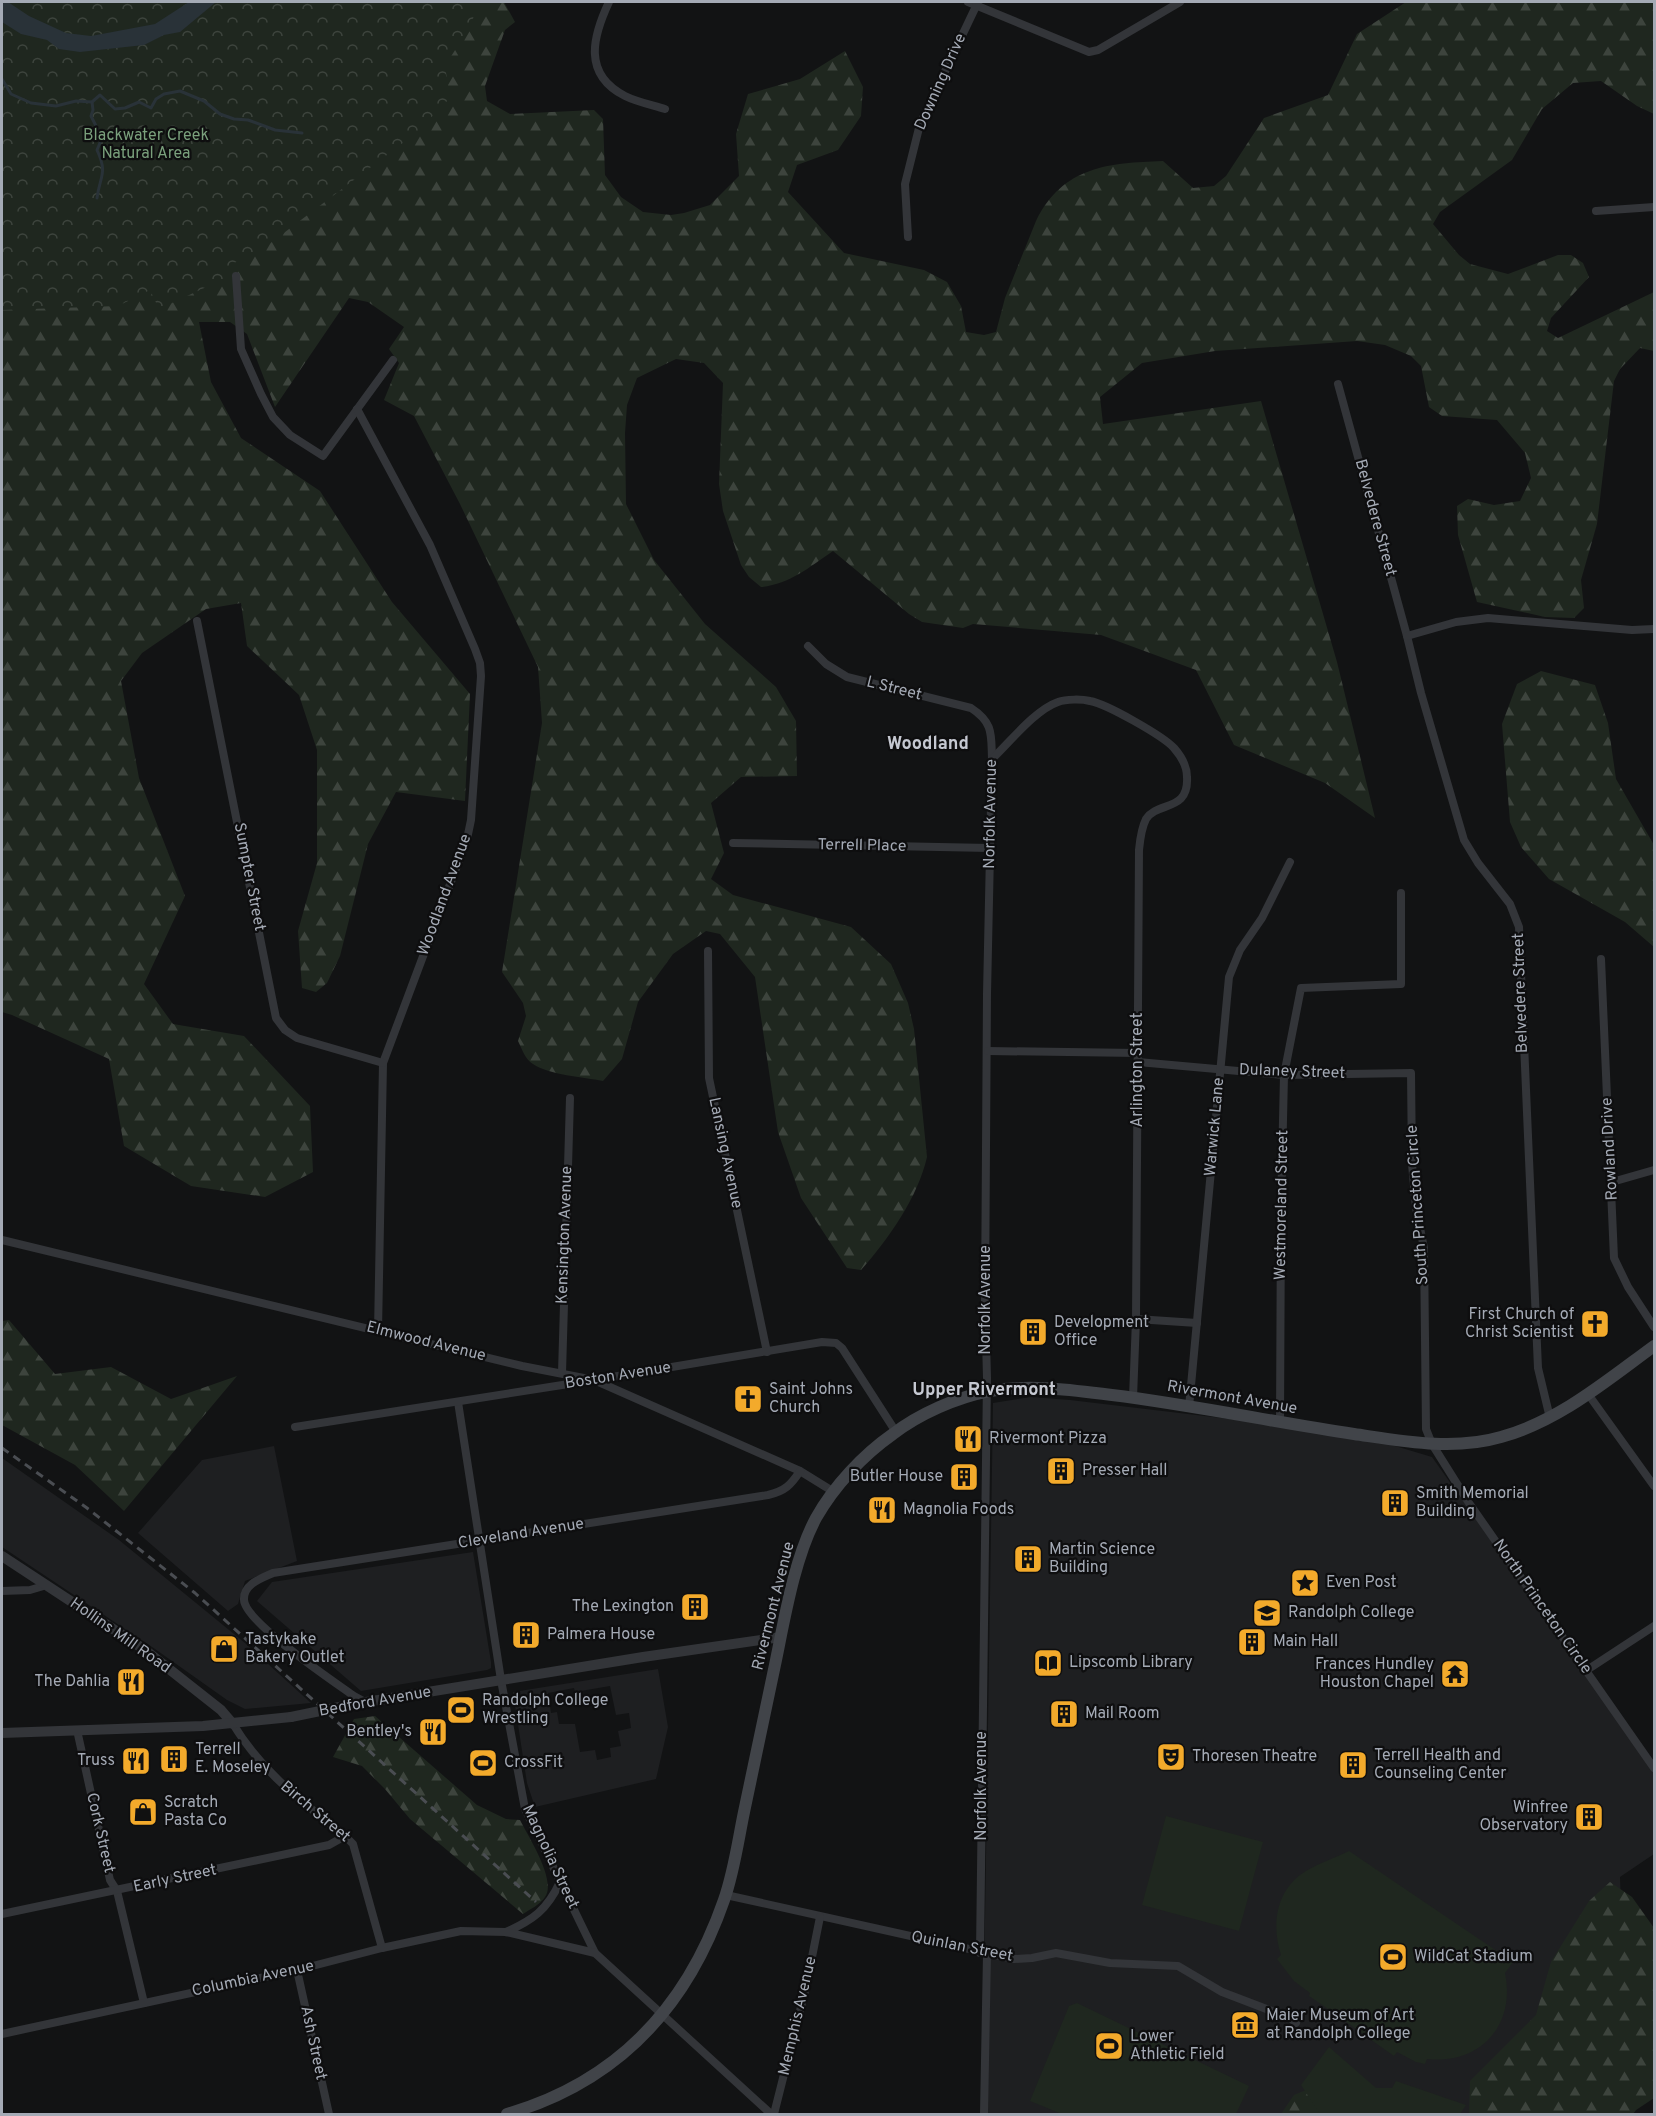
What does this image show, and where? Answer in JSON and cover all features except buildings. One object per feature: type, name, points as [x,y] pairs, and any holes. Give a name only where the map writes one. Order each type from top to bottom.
[{"type":"main road","name":"Rivermont Avenue","points":[[507,2115],[549,2100],[597,2074],[639,2040],[687,1983],[699,1961],[726,1895],[781,1637],[802,1554],[816,1518],[834,1492],[863,1458],[896,1432],[944,1407],[986,1392],[1037,1387],[1133,1398],[1280,1423],[1432,1444],[1496,1439],[1550,1418],[1588,1394],[1654,1346]]},
{"type":"street","points":[[609,2],[595,35],[595,53],[600,70],[609,85],[623,95],[665,109]]},
{"type":"street","points":[[974,3],[1089,52],[1098,50],[1180,2]]},
{"type":"street","name":"Downing Drive","points":[[908,237],[905,184],[920,124],[974,3]]},
{"type":"street","points":[[1596,212],[1654,207]]},
{"type":"street","points":[[236,276],[241,349],[265,402],[290,435],[323,456],[393,360]]},
{"type":"street","name":"Belvedere Street","points":[[1338,384],[1421,693],[1464,840],[1478,864],[1510,904],[1519,927],[1538,1368],[1550,1418]]},
{"type":"street","name":"Woodland Avenue","points":[[357,409],[430,545],[475,649],[480,663],[481,676],[471,820],[467,839],[383,1063],[378,1331]]},
{"type":"street","points":[[1407,636],[1456,622],[1488,618],[1632,630],[1654,629]]},
{"type":"street","name":"Sumpter Street","points":[[197,621],[276,1018],[285,1030],[297,1038],[383,1063]]},
{"type":"street","name":"L Street","points":[[808,646],[826,664],[847,677],[971,708],[986,720]]},
{"type":"street","name":"Arlington Street","points":[[992,759],[1044,710],[1059,702],[1091,701],[1119,713],[1160,738],[1173,747],[1186,766],[1188,778],[1186,790],[1181,799],[1147,817],[1141,831],[1139,850],[1136,1319],[1133,1398]]},
{"type":"street","name":"Norfolk Avenue","points":[[984,2115],[985,1302],[992,759],[991,730],[986,720]]},
{"type":"street","name":"Terrell Place","points":[[734,843],[990,849]]},
{"type":"street","name":"Warwick Lane","points":[[1188,1407],[1229,976],[1240,950],[1262,918],[1290,862]]},
{"type":"street","name":"Westmoreland Street","points":[[1280,1423],[1284,1074],[1300,988],[1401,984],[1401,893]]},
{"type":"street","name":"Lansing Avenue","points":[[708,951],[710,1078],[767,1352]]},
{"type":"street","name":"Rowland Drive","points":[[1600,959],[1614,1258],[1628,1287],[1654,1327]]},
{"type":"street","name":"Dulaney Street","points":[[988,1051],[1138,1057],[1221,1069],[1284,1074],[1411,1073]]},
{"type":"street","name":"South Princeton Circle","points":[[1411,1073],[1412,1164],[1416,1208],[1424,1248],[1426,1429],[1432,1444]]},
{"type":"street","name":"Kensington Avenue","points":[[562,1373],[570,1098]]},
{"type":"street","points":[[1611,1182],[1654,1170]]},
{"type":"street","name":"Elmwood Avenue","points":[[2,1240],[522,1366],[594,1380],[800,1471],[834,1492]]},
{"type":"street","points":[[1136,1319],[1197,1323]]},
{"type":"street","name":"Boston Avenue","points":[[295,1427],[822,1342],[836,1343],[848,1356],[896,1432]]},
{"type":"street","points":[[1588,1394],[1654,1486]]},
{"type":"street","name":"Magnolia Street","points":[[458,1402],[501,1680],[525,1809],[595,1953]]},
{"type":"street","name":"North Princeton Circle","points":[[1432,1444],[1469,1503],[1654,1768]]},
{"type":"street","name":"Cleveland Avenue","points":[[366,1702],[354,1696],[267,1631],[248,1610],[244,1599],[247,1588],[258,1580],[273,1574],[768,1495],[782,1491],[791,1485],[800,1471]]},
{"type":"street","name":"Hollins Mill Road","points":[[2,1556],[145,1650],[221,1710],[232,1724]]},
{"type":"street","points":[[2,1591],[30,1590],[47,1585]]},
{"type":"street","points":[[1587,1670],[1654,1626]]},
{"type":"street","name":"Bedford Avenue","points":[[2,1733],[232,1724],[643,1657],[781,1637]]},
{"type":"street","name":"Birch Street","points":[[232,1724],[243,1741],[286,1790],[353,1844],[382,1948]]},
{"type":"street","name":"Cork Street","points":[[77,1730],[110,1880],[117,1891],[144,2003]]},
{"type":"street","name":"Early Street","points":[[2,1914],[329,1845],[345,1836]]},
{"type":"street","name":"Columbia Avenue","points":[[506,1932],[523,1925],[540,1913],[552,1899],[560,1882]]},
{"type":"street","name":"Quinlan Street","points":[[726,1895],[1014,1959],[1056,1953],[1110,1963],[1178,1966],[1222,1992],[1290,2018],[1296,2023]]},
{"type":"street","name":"Memphis Avenue","points":[[773,2115],[806,1987],[820,1917]]},
{"type":"street","name":"Columbia Avenue","points":[[2,2034],[297,1970],[461,1931],[506,1932],[595,1953],[773,2115]]},
{"type":"street","name":"Ash Street","points":[[297,1970],[329,2115]]},
{"type":"shaded area","points":[[2,2],[8,2],[29,16],[66,33],[91,36],[155,24],[189,2],[216,2],[180,32],[164,35],[144,45],[80,52],[59,49],[47,40],[21,34],[2,22]]},
{"type":"shaded area","name":"Randolph College","points":[[1031,1397],[1355,1434],[1432,1457],[1654,1770],[1654,1854],[1620,1877],[1629,2114],[982,2114],[993,1403]]},
{"type":"shaded area","points":[[274,1446],[297,1561],[245,1581],[238,1604],[228,1611],[138,1533],[202,1460]]},
{"type":"shaded area","points":[[2,1458],[119,1540],[245,1643],[311,1703],[245,1709],[227,1700],[2,1547]]},
{"type":"shaded area","points":[[473,1552],[491,1662],[491,1668],[487,1670],[361,1691],[257,1601],[272,1582]]},
{"type":"shaded area","points":[[658,1669],[668,1727],[656,1779],[535,1807],[527,1783],[513,1692]],"holes":[[[610,1686],[616,1715],[629,1713],[631,1728],[618,1731],[621,1746],[610,1748],[611,1757],[597,1760],[595,1750],[580,1752],[575,1724],[559,1724],[557,1712],[551,1713],[548,1693],[574,1688],[575,1692]]]},
{"type":"green space","name":"Blackwater Creek Natural Area","points":[[2,2],[480,2],[469,28],[445,66],[450,98],[416,133],[252,257],[230,264],[230,276],[159,309],[150,290],[118,306],[2,310]]},
{"type":"green space","points":[[216,2],[504,2],[515,22],[505,30],[485,86],[487,101],[510,114],[594,110],[603,119],[605,175],[621,197],[643,212],[671,215],[710,205],[739,176],[736,134],[748,94],[800,79],[845,51],[863,87],[861,116],[838,150],[797,165],[788,192],[844,253],[924,270],[947,282],[961,306],[966,332],[984,335],[996,332],[1005,298],[1036,221],[1047,203],[1060,189],[1074,178],[1106,166],[1163,161],[1193,188],[1214,186],[1226,176],[1264,118],[1328,95],[1357,34],[1406,2],[1654,2],[1654,114],[1637,106],[1601,81],[1573,83],[1542,109],[1512,160],[1440,212],[1433,224],[1459,255],[1470,264],[1508,274],[1558,255],[1571,255],[1583,263],[1589,277],[1551,318],[1547,331],[1558,338],[1654,292],[1654,351],[1640,348],[1620,369],[1614,381],[1597,524],[1581,580],[1584,608],[1574,618],[1545,617],[1477,602],[1458,535],[1457,506],[1468,499],[1494,505],[1520,501],[1531,478],[1525,453],[1497,420],[1442,416],[1429,407],[1421,366],[1411,356],[1385,345],[1357,341],[1215,351],[1142,363],[1100,397],[1103,424],[1261,401],[1337,662],[1375,818],[1325,783],[1234,745],[1196,670],[1101,635],[973,624],[963,628],[922,622],[909,614],[833,551],[790,579],[761,587],[749,577],[741,565],[723,511],[719,484],[723,383],[704,363],[676,359],[637,378],[627,405],[626,504],[654,560],[705,624],[776,687],[796,721],[797,776],[741,777],[711,803],[724,853],[711,879],[733,895],[851,927],[891,964],[908,1003],[914,1029],[927,1157],[917,1187],[891,1232],[861,1270],[847,1268],[801,1198],[778,1132],[755,977],[720,934],[706,931],[673,954],[638,1002],[622,1059],[603,1081],[540,1068],[530,1062],[522,1050],[518,1041],[526,1016],[523,1003],[502,972],[542,723],[538,667],[460,504],[414,416],[384,400],[399,363],[389,349],[404,327],[368,302],[349,298],[275,407],[247,334],[230,322],[199,322],[211,382],[241,438],[320,491],[392,602],[470,694],[465,801],[396,792],[368,844],[340,956],[327,983],[316,992],[302,988],[298,931],[317,863],[317,750],[299,695],[247,646],[241,603],[206,609],[142,653],[121,681],[139,778],[185,896],[144,984],[173,1024],[244,1036],[310,1106],[313,1172],[265,1197],[191,1186],[124,1146],[109,1059],[2,1012],[2,22]]},
{"type":"green space","points":[[1541,671],[1595,685],[1608,723],[1616,779],[1654,845],[1654,947],[1625,922],[1549,879],[1521,847],[1510,822],[1502,724],[1517,684]]},
{"type":"green space","points":[[9,1320],[55,1374],[111,1367],[171,1399],[237,1376],[124,1511],[75,1465],[2,1425],[2,1321]]},
{"type":"green space","points":[[375,1716],[477,1805],[506,1819],[520,1820],[540,1858],[547,1880],[548,1890],[540,1902],[523,1914],[410,1819],[362,1766],[333,1757],[354,1719]]},
{"type":"green space","points":[[1166,1816],[1263,1842],[1239,1931],[1142,1905]]},
{"type":"green space","name":"WildCat Stadium","points":[[1349,1851],[1513,1962],[1505,1973],[1507,1992],[1505,2009],[1499,2025],[1490,2038],[1478,2048],[1446,2059],[1427,2059],[1425,2064],[1397,2052],[1394,2056],[1309,1996],[1310,1993],[1294,1981],[1277,1959],[1281,1955],[1276,1932],[1278,1908],[1288,1888],[1306,1871]]},
{"type":"green space","points":[[1610,1882],[1632,1897],[1654,1928],[1654,2098],[1633,2114],[1469,2114],[1470,2081],[1536,2015],[1551,1962],[1589,1901]]},
{"type":"green space","name":"Lower Athletic Field","points":[[1077,2003],[1249,2086],[1236,2114],[1062,2114],[1030,2101],[1069,2006]]},
{"type":"green space","points":[[1329,2047],[1376,2088],[1392,2088],[1396,2081],[1466,2105],[1460,2114],[1320,2114],[1301,2085]]},
{"type":"green space","points":[[1306,2090],[1339,2114],[1281,2114],[1294,2095]]},
{"type":"waterway","points":[[2,79],[11,94],[31,103],[56,106],[76,101],[92,102],[100,95],[115,109],[125,108],[139,102],[151,108],[156,99],[164,94],[180,91],[204,101],[220,114],[234,119],[248,120],[275,130],[302,133]]},
{"type":"waterway","points":[[92,102],[91,116],[102,138],[97,150],[103,170],[97,198]]},
{"type":"railway","points":[[2,1448],[87,1508],[195,1593],[536,1902]]},
{"type":"place","name":"First Church of Christ Scientist","points":[[1595,1324]]},
{"type":"place","name":"Development Office","points":[[1033,1332]]},
{"type":"place","name":"Saint Johns Church","points":[[748,1399]]},
{"type":"place","name":"Rivermont Pizza","points":[[968,1439]]},
{"type":"place","name":"Presser Hall","points":[[1061,1471]]},
{"type":"place","name":"Butler House","points":[[964,1477]]},
{"type":"place","name":"Smith Memorial Building","points":[[1395,1503]]},
{"type":"place","name":"Magnolia Foods","points":[[882,1510]]},
{"type":"place","name":"Martin Science Building","points":[[1028,1559]]},
{"type":"place","name":"Even Post","points":[[1305,1583]]},
{"type":"place","name":"The Lexington","points":[[695,1607]]},
{"type":"place","name":"Randolph College","points":[[1267,1613]]},
{"type":"place","name":"Palmera House","points":[[526,1635]]},
{"type":"place","name":"Main Hall","points":[[1252,1642]]},
{"type":"place","name":"Tastykake Bakery Outlet","points":[[224,1649]]},
{"type":"place","name":"Lipscomb Library","points":[[1048,1663]]},
{"type":"place","name":"Frances Hundley Houston Chapel","points":[[1455,1674]]},
{"type":"place","name":"The Dahlia","points":[[131,1682]]},
{"type":"place","name":"Randolph College Wrestling","points":[[461,1710]]},
{"type":"place","name":"Mail Room","points":[[1064,1714]]},
{"type":"place","name":"Bentley's","points":[[433,1732]]},
{"type":"place","name":"Thoresen Theatre","points":[[1171,1757]]},
{"type":"place","name":"Terrell E. Moseley","points":[[174,1759]]},
{"type":"place","name":"Truss","points":[[136,1761]]},
{"type":"place","name":"CrossFit","points":[[483,1763]]},
{"type":"place","name":"Terrell Health and Counseling Center","points":[[1353,1765]]},
{"type":"place","name":"Scratch Pasta Co","points":[[143,1812]]},
{"type":"place","name":"Winfree Observatory","points":[[1589,1817]]},
{"type":"place","name":"WildCat Stadium","points":[[1393,1957]]},
{"type":"place","name":"Maier Museum of Art at Randolph College","points":[[1245,2025]]},
{"type":"place","name":"Lower Athletic Field","points":[[1109,2046]]},
{"type":"district","name":"Woodland","points":[[928,744]]},
{"type":"district","name":"Upper Rivermont","points":[[984,1390]]}]
